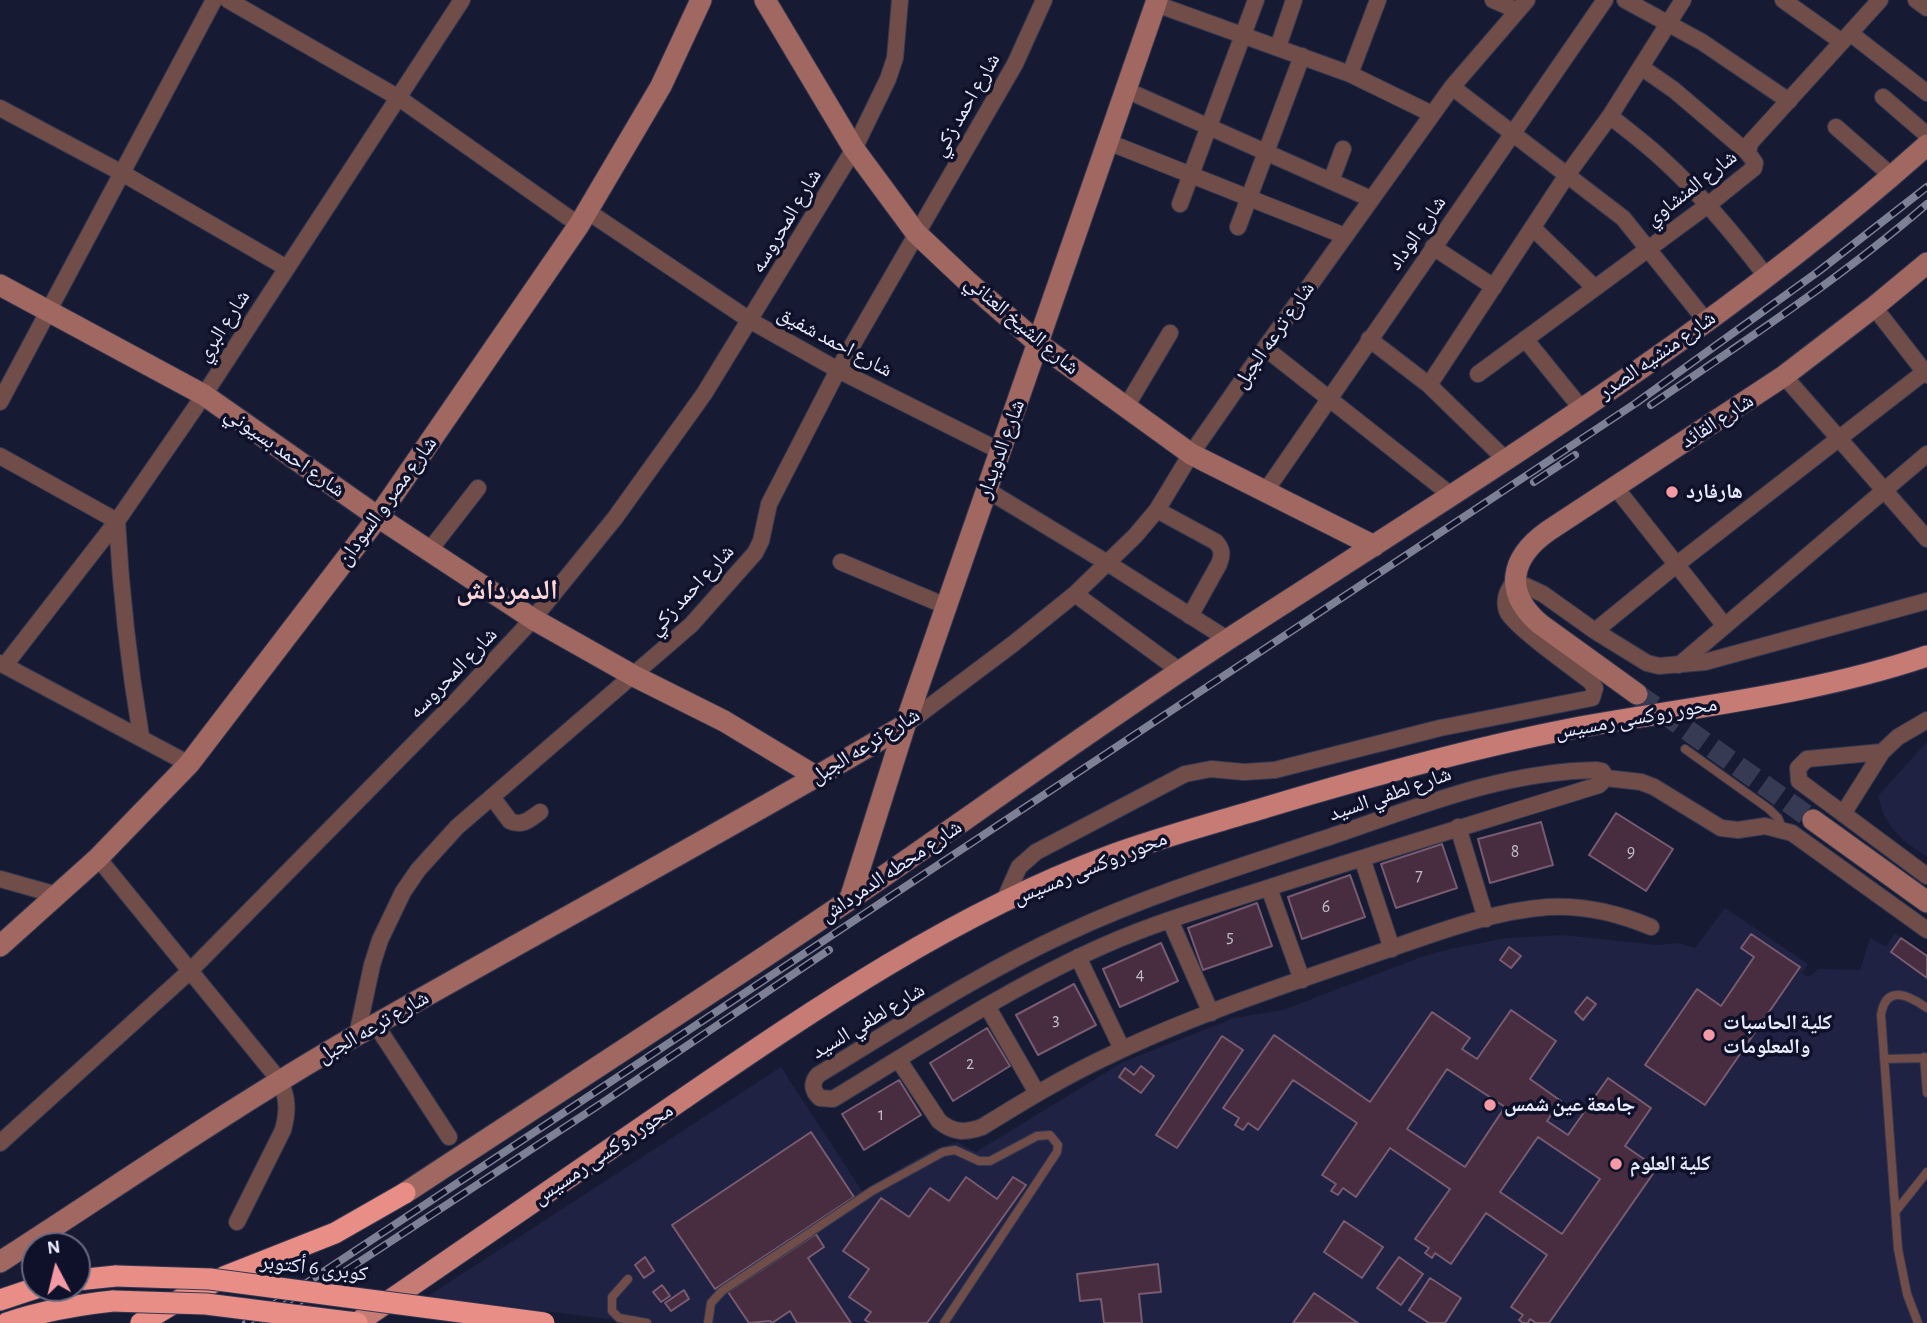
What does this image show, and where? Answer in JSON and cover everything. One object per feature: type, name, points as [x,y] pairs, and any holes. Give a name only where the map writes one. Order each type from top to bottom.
[{"type":"highway","points":[[141,1323],[226,1276],[335,1234],[405,1193]]},
{"type":"highway","name":"كوبرى 6 أكتوبر","points":[[91,1279],[126,1276],[209,1279],[544,1323]]},
{"type":"highway","points":[[0,1300],[21,1293]]},
{"type":"highway","points":[[7,1323],[73,1305],[113,1301],[206,1304],[357,1323]]},
{"type":"main road","name":"شارع مصر و السودان","points":[[0,946],[98,858],[190,764],[378,517],[583,218],[661,86],[701,0]]},
{"type":"main road","name":"شارع الشيخ العناني","points":[[765,0],[854,149],[916,233],[1039,344],[1191,454],[1374,546]]},
{"type":"main road","name":"شارع الدويدار","points":[[850,899],[905,725],[1156,2]]},
{"type":"main road","name":"شارع منشيه الصدر","points":[[1374,546],[1706,321],[1892,176],[1927,145]]},
{"type":"main road","name":"شارع القائد","points":[[1515,581],[1519,562],[1530,544],[1784,376],[1874,307],[1927,262]]},
{"type":"main road","name":"شارع احمد بسيوني","points":[[0,285],[204,395],[378,517],[533,619],[634,676],[724,721],[817,777]]},
{"type":"main road","name":"شارع محطه الدمرداش","points":[[405,1193],[850,899],[1227,639],[1374,546]]},
{"type":"main road","points":[[1515,581],[1521,603],[1533,618],[1637,694]]},
{"type":"main road","name":"محور روكسى رمسيس","points":[[357,1323],[817,1007],[905,954],[1003,903],[1110,856],[1409,765],[1546,734],[1830,682],[1927,656]]},
{"type":"main road","name":"شارع ترعه الجبل","points":[[0,1262],[357,1035],[905,725]]},
{"type":"main road","points":[[1813,820],[1927,902]]},
{"type":"street","points":[[0,402],[214,0]]},
{"type":"street","name":"شارع احمد شفيق","points":[[228,0],[399,98],[583,218],[751,321],[838,370],[1000,451]]},
{"type":"street","name":"شارع البري","points":[[3,664],[117,521],[204,395],[285,267],[462,0]]},
{"type":"street","name":"شارع المحروسه","points":[[0,1143],[190,971],[533,619],[615,517],[704,394],[854,149],[888,79],[895,58],[900,0]]},
{"type":"street","name":"شارع احمد زكي","points":[[357,1035],[372,965],[391,916],[403,892],[435,849],[691,625],[755,553],[761,541],[769,504],[838,370],[1015,64],[1044,0]]},
{"type":"street","points":[[1180,204],[1256,0]]},
{"type":"street","points":[[1278,47],[1294,0]]},
{"type":"street","points":[[1350,74],[1378,0]]},
{"type":"street","points":[[1493,0],[1521,5]]},
{"type":"street","name":"شارع الوداد","points":[[1265,492],[1605,0]]},
{"type":"street","points":[[1625,0],[1702,42],[1789,101]]},
{"type":"street","points":[[1429,385],[1567,175],[1610,116],[1683,0]]},
{"type":"street","points":[[1783,0],[1846,37],[1927,93]]},
{"type":"street","name":"شارع المنشاوي","points":[[1478,374],[1708,205],[1754,168],[1755,163],[1748,153],[1750,143],[1880,0]]},
{"type":"street","points":[[1916,0],[1927,8]]},
{"type":"street","points":[[1156,2],[1350,74],[1432,114]]},
{"type":"street","name":"شارع ترعه الجبل","points":[[905,725],[1075,594],[1109,564],[1157,509],[1191,454],[1432,114],[1521,5]]},
{"type":"street","points":[[1238,227],[1302,56]]},
{"type":"street","points":[[1641,67],[1674,90],[1748,153]]},
{"type":"street","points":[[1452,88],[1623,218],[1706,321]]},
{"type":"street","points":[[1126,90],[1371,199]]},
{"type":"street","points":[[1883,97],[1927,135]]},
{"type":"street","points":[[0,108],[122,173],[285,267]]},
{"type":"street","points":[[1610,116],[1660,157],[1708,205],[1766,276]]},
{"type":"street","points":[[1836,127],[1892,176]]},
{"type":"street","points":[[1108,142],[1345,236]]},
{"type":"street","points":[[1331,181],[1343,149]]},
{"type":"street","points":[[1533,228],[1595,288]]},
{"type":"street","points":[[1433,247],[1494,287]]},
{"type":"street","points":[[1595,631],[1676,565],[1926,373],[1874,307]]},
{"type":"street","points":[[1126,407],[1170,333]]},
{"type":"street","points":[[1525,339],[1581,408]]},
{"type":"street","points":[[1369,340],[1429,385],[1505,459]]},
{"type":"street","points":[[1265,348],[1451,495]]},
{"type":"street","points":[[1784,376],[1927,539]]},
{"type":"street","points":[[1679,665],[1927,454]]},
{"type":"street","points":[[0,456],[117,521],[128,653],[141,736]]},
{"type":"street","points":[[429,551],[478,488]]},
{"type":"street","points":[[1616,488],[1725,626]]},
{"type":"street","points":[[987,490],[1227,639]]},
{"type":"street","points":[[1157,509],[1216,542],[1221,548],[1219,564],[1190,616]]},
{"type":"street","points":[[841,562],[946,606]]},
{"type":"street","points":[[1003,903],[1019,867],[1036,852],[1185,774],[1212,769],[1244,772],[1275,770],[1440,728],[1592,698],[1595,688],[1591,682],[1511,618],[1506,599],[1510,586],[1515,581],[1543,594],[1647,663],[1679,665],[1712,661],[1927,601]]},
{"type":"street","points":[[1075,594],[1180,671]]},
{"type":"street","points":[[3,664],[190,764]]},
{"type":"street","points":[[1843,814],[1882,752],[1898,737],[1927,720]]},
{"type":"street","points":[[1882,752],[1807,759],[1798,768],[1799,781],[1927,876]]},
{"type":"street","name":"شارع لطفي السيد","points":[[1597,770],[1602,771],[1606,778],[1603,784],[1458,827],[1170,920],[1078,957],[987,1006],[833,1098],[824,1099],[814,1091],[813,1082],[818,1075],[974,982],[1056,938],[1128,907],[1475,788],[1559,771],[1597,770]]},
{"type":"street","name":"شارع لطفي السيد","points":[[1606,778],[1641,782],[1654,787],[1721,828],[1738,830],[1765,826],[1800,838],[1927,930]]},
{"type":"street","points":[[492,797],[514,823],[524,822],[540,812]]},
{"type":"street","points":[[1458,827],[1486,919]]},
{"type":"street","points":[[98,858],[281,1081],[286,1094],[283,1130],[237,1222]]},
{"type":"street","points":[[1362,858],[1392,949]]},
{"type":"street","points":[[0,879],[57,895]]},
{"type":"street","points":[[1269,888],[1302,979]]},
{"type":"street","points":[[898,1059],[939,1121],[947,1128],[959,1132],[971,1131],[1122,1049],[1302,979],[1486,919],[1527,909],[1570,907],[1612,913],[1651,927]]},
{"type":"street","points":[[1170,920],[1211,1013]]},
{"type":"street","points":[[1078,957],[1122,1049]]},
{"type":"street","points":[[987,1006],[1037,1093]]},
{"type":"street","points":[[376,1025],[449,1137]]},
{"type":"lane","points":[[1685,749],[1769,809],[1778,818],[1783,830]]},
{"type":"lane","points":[[1918,1323],[1902,1271],[1881,1015],[1884,1004],[1901,994],[1908,995],[1927,1008]]},
{"type":"lane","points":[[1884,1059],[1925,1058],[1927,1093]]},
{"type":"lane","points":[[708,1323],[711,1303],[722,1291],[888,1182],[948,1150],[960,1151],[979,1161],[990,1161],[1037,1136],[1050,1135],[1058,1145],[1057,1152],[944,1323]]},
{"type":"lane","points":[[1896,1211],[1927,1172]]},
{"type":"lane","points":[[628,1279],[612,1297],[612,1311],[619,1318],[647,1323]]},
{"type":"shaded area","points":[[1927,742],[1927,857],[1904,841],[1892,828],[1883,813],[1878,796]]},
{"type":"shaded area","name":"جامعة عين شمس","points":[[1725,908],[1808,964],[1802,973],[1806,976],[1812,975],[1818,969],[1860,970],[1870,938],[1886,947],[1895,933],[1927,956],[1927,1323],[639,1323],[428,1296],[781,1067],[862,1191],[932,1150],[957,1142],[976,1152],[1123,1062],[1234,1018],[1283,1010],[1421,957],[1507,938],[1563,935],[1658,945],[1679,943],[1695,948]]},
{"type":"building","points":[[1616,813],[1673,849],[1646,891],[1589,855]]},
{"type":"building","points":[[1541,822],[1553,865],[1490,883],[1478,839]]},
{"type":"building","points":[[1442,844],[1457,888],[1396,908],[1381,864]]},
{"type":"building","points":[[1350,875],[1365,917],[1302,939],[1288,897]]},
{"type":"building","points":[[1257,903],[1272,946],[1203,970],[1188,928]]},
{"type":"building","name":"كلية الحاسبات والمعلومات","points":[[1751,934],[1800,967],[1705,1105],[1645,1065],[1697,989],[1721,1006],[1754,957],[1741,948]]},
{"type":"building","points":[[1901,938],[1927,956],[1927,978],[1891,952]]},
{"type":"building","points":[[1161,943],[1178,981],[1120,1007],[1103,969]]},
{"type":"building","points":[[1509,947],[1521,956],[1511,968],[1500,960]]},
{"type":"building","points":[[1074,984],[1096,1025],[1038,1055],[1016,1015]]},
{"type":"building","points":[[1587,997],[1596,1004],[1583,1020],[1575,1012]]},
{"type":"building","name":"كلية العلوم","points":[[1511,1010],[1556,1041],[1530,1079],[1561,1101],[1547,1121],[1568,1135],[1608,1078],[1651,1108],[1625,1146],[1657,1168],[1549,1323],[1536,1323],[1530,1319],[1528,1323],[1523,1323],[1519,1320],[1523,1315],[1511,1307],[1547,1255],[1486,1213],[1451,1264],[1435,1253],[1432,1258],[1425,1253],[1429,1248],[1415,1239],[1450,1189],[1390,1148],[1356,1197],[1343,1188],[1338,1195],[1331,1191],[1336,1184],[1322,1175],[1357,1123],[1293,1080],[1258,1130],[1248,1123],[1243,1130],[1235,1125],[1239,1118],[1223,1108],[1274,1035],[1370,1102],[1432,1012],[1470,1038],[1462,1049],[1477,1059]],"holes":[[[1447,1069],[1505,1107],[1465,1167],[1407,1129]],[[1538,1137],[1600,1179],[1562,1234],[1500,1192]]]},
{"type":"building","points":[[987,1028],[1010,1066],[953,1101],[930,1063]]},
{"type":"building","points":[[1222,1036],[1243,1050],[1177,1148],[1156,1135]]},
{"type":"building","points":[[1141,1066],[1154,1076],[1141,1093],[1119,1077],[1125,1068],[1134,1075]]},
{"type":"building","points":[[899,1080],[921,1115],[864,1150],[842,1114]]},
{"type":"building","points":[[811,1132],[854,1197],[715,1289],[672,1225]]},
{"type":"building","points":[[966,1177],[997,1199],[1013,1177],[1026,1185],[927,1323],[870,1323],[865,1320],[871,1312],[849,1297],[869,1269],[843,1251],[881,1198],[909,1217],[930,1188],[949,1201]]},
{"type":"building","points":[[1344,1221],[1383,1247],[1362,1278],[1324,1252]]},
{"type":"building","points":[[816,1234],[824,1247],[808,1258],[851,1323],[797,1323],[790,1311],[772,1323],[749,1323],[728,1292]]},
{"type":"building","points":[[645,1257],[654,1271],[644,1278],[635,1265]]},
{"type":"building","points":[[1399,1257],[1423,1274],[1401,1305],[1377,1288]]},
{"type":"building","points":[[1158,1264],[1161,1292],[1139,1294],[1142,1323],[1104,1323],[1101,1299],[1080,1301],[1077,1274]]},
{"type":"building","points":[[1430,1278],[1461,1298],[1445,1323],[1429,1323],[1409,1310]]},
{"type":"building","points":[[662,1285],[670,1296],[661,1302],[653,1292]]},
{"type":"building","points":[[684,1290],[689,1299],[671,1311],[665,1303]]},
{"type":"building","points":[[1314,1293],[1358,1323],[1293,1323]]},
{"type":"tunnel","points":[[1637,694],[1813,820]]},
{"type":"railway","points":[[246,1323],[1636,403],[1819,271],[1927,187]]},
{"type":"railway","points":[[1651,405],[1827,283],[1927,204]]},
{"type":"railway","points":[[1534,482],[1575,455]]},
{"type":"railway","points":[[266,1323],[602,1103],[829,950]]},
{"type":"place","name":"هارفارد","points":[[1672,492]]},
{"type":"place","name":"كلية الحاسبات والمعلومات","points":[[1709,1035]]},
{"type":"place","name":"جامعة عين شمس","points":[[1490,1105]]},
{"type":"place","name":"كلية العلوم","points":[[1616,1164]]},
{"type":"district","name":"الدمرداش","points":[[507,591]]}]
